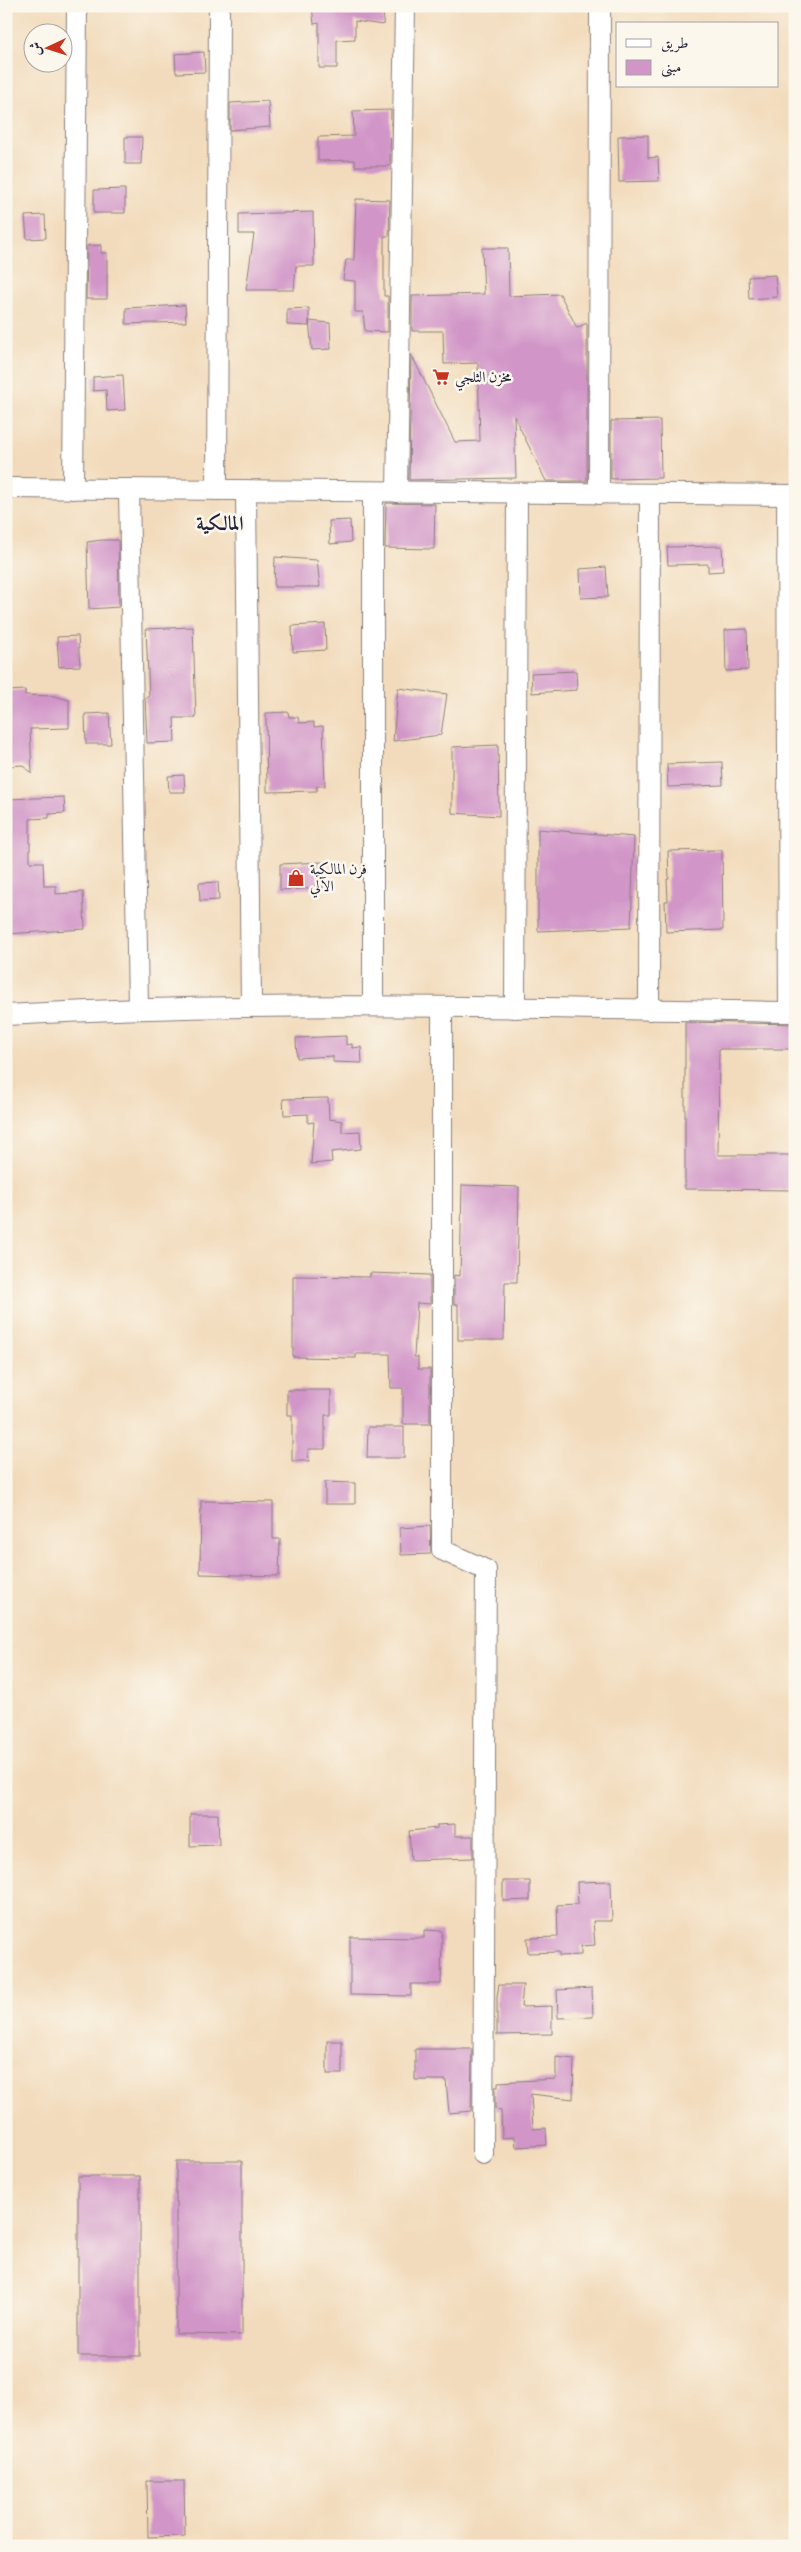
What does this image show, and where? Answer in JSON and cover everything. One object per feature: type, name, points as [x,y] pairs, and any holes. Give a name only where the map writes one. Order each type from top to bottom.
[{"type":"street","points":[[72,489],[77,6]]},
{"type":"street","points":[[217,490],[219,6]]},
{"type":"street","points":[[397,492],[405,6]]},
{"type":"street","points":[[598,494],[600,6]]},
{"type":"street","points":[[6,488],[791,495],[792,1012],[251,1005],[138,1007],[6,1015]]},
{"type":"street","points":[[129,489],[138,1007]]},
{"type":"street","points":[[246,490],[251,1005]]},
{"type":"street","points":[[373,492],[373,1006]]},
{"type":"street","points":[[515,1008],[517,493]]},
{"type":"street","points":[[649,1010],[650,494]]},
{"type":"street","points":[[442,1007],[442,1550],[486,1570],[483,2154]]},
{"type":"building","points":[[312,6],[384,6],[383,25],[355,21],[355,39],[337,40],[337,68],[319,68],[319,23],[314,24]]},
{"type":"building","points":[[204,52],[205,72],[176,73],[175,54]]},
{"type":"building","points":[[268,101],[270,127],[230,130],[230,103]]},
{"type":"building","points":[[391,110],[390,166],[355,166],[355,160],[318,161],[318,137],[354,136],[353,111]]},
{"type":"building","points":[[648,135],[648,158],[658,157],[659,181],[619,182],[618,136]]},
{"type":"building","points":[[125,137],[142,137],[141,164],[125,164]]},
{"type":"building","points":[[125,189],[125,213],[94,213],[94,190]]},
{"type":"building","points":[[356,199],[390,200],[389,236],[384,236],[384,296],[388,296],[388,332],[365,331],[363,312],[355,312],[355,281],[343,280],[346,260],[354,260]]},
{"type":"building","points":[[313,212],[314,266],[296,266],[294,290],[246,290],[254,234],[239,234],[239,214]]},
{"type":"building","points":[[45,215],[46,238],[27,239],[25,216]]},
{"type":"building","points":[[101,245],[101,253],[107,253],[107,299],[86,299],[87,246]]},
{"type":"building","points":[[482,248],[508,248],[509,296],[560,294],[577,328],[587,323],[587,481],[546,481],[514,416],[516,478],[409,480],[411,354],[455,442],[480,441],[478,363],[444,364],[443,331],[412,331],[412,296],[484,294]]},
{"type":"building","points":[[775,275],[777,297],[749,299],[748,277]]},
{"type":"building","points":[[185,305],[186,322],[126,324],[126,308]]},
{"type":"building","points":[[309,308],[309,326],[287,325],[287,309]]},
{"type":"building","points":[[309,321],[330,323],[331,349],[312,350]]},
{"type":"building","points":[[123,375],[125,410],[107,411],[106,390],[93,391],[93,377]]},
{"type":"building","points":[[660,420],[661,478],[611,479],[611,421]]},
{"type":"building","points":[[386,503],[435,504],[434,549],[385,548]]},
{"type":"building","points":[[350,520],[351,542],[330,544],[329,521]]},
{"type":"building","points":[[118,540],[119,607],[89,609],[87,542]]},
{"type":"building","points":[[722,546],[723,571],[708,572],[708,564],[668,565],[667,547]]},
{"type":"building","points":[[275,557],[317,560],[320,587],[274,587]]},
{"type":"building","points":[[606,567],[608,597],[581,598],[580,569]]},
{"type":"building","points":[[325,624],[326,650],[293,652],[292,626]]},
{"type":"building","points":[[193,627],[196,718],[174,718],[175,742],[147,743],[145,697],[149,697],[146,629]]},
{"type":"building","points":[[747,629],[748,670],[726,671],[725,630]]},
{"type":"building","points":[[78,636],[80,666],[59,667],[57,637]]},
{"type":"building","points":[[576,671],[577,690],[532,693],[531,673]]},
{"type":"building","points":[[398,688],[447,694],[441,735],[393,741]]},
{"type":"building","points":[[25,690],[25,695],[54,696],[69,700],[69,728],[30,729],[32,774],[22,765],[7,766],[7,691]]},
{"type":"building","points":[[288,712],[289,717],[298,717],[299,723],[314,722],[314,727],[323,726],[325,786],[317,786],[317,791],[267,792],[266,713]]},
{"type":"building","points":[[109,713],[111,744],[86,744],[85,714]]},
{"type":"building","points":[[498,745],[499,816],[452,813],[452,747]]},
{"type":"building","points":[[722,762],[723,785],[668,787],[667,764]]},
{"type":"building","points":[[184,775],[185,792],[169,792],[168,776]]},
{"type":"building","points":[[64,797],[65,813],[49,814],[49,818],[30,819],[30,862],[43,862],[44,886],[56,886],[56,894],[83,892],[85,929],[6,934],[6,919],[9,919],[6,799]]},
{"type":"building","points":[[538,829],[634,837],[631,927],[538,931]]},
{"type":"building","points":[[722,850],[723,930],[666,932],[665,901],[668,901],[668,851]]},
{"type":"building","points":[[322,862],[323,888],[280,890],[280,864]]},
{"type":"building","points":[[218,882],[219,900],[200,901],[199,883]]},
{"type":"building","points":[[685,1022],[795,1024],[795,1049],[719,1049],[718,1155],[795,1155],[795,1190],[685,1189]]},
{"type":"building","points":[[346,1036],[346,1045],[352,1044],[352,1048],[361,1047],[362,1063],[333,1062],[333,1056],[297,1058],[296,1038]]},
{"type":"building","points":[[328,1098],[329,1119],[342,1121],[342,1132],[360,1131],[361,1149],[331,1152],[332,1162],[311,1164],[314,1122],[308,1123],[308,1114],[284,1115],[283,1099]]},
{"type":"building","points":[[462,1185],[519,1187],[517,1282],[505,1282],[504,1340],[458,1340],[458,1304],[454,1304],[454,1275],[460,1276]]},
{"type":"building","points":[[370,1273],[430,1275],[430,1304],[417,1303],[414,1357],[418,1357],[418,1369],[430,1369],[430,1424],[403,1424],[403,1388],[391,1388],[390,1354],[356,1354],[356,1358],[293,1357],[293,1276],[370,1277]]},
{"type":"building","points":[[287,1390],[331,1390],[331,1415],[325,1415],[325,1449],[308,1449],[309,1461],[292,1461],[292,1415],[287,1415]]},
{"type":"building","points":[[368,1427],[404,1427],[404,1458],[367,1458]]},
{"type":"building","points":[[325,1482],[355,1483],[355,1504],[325,1504]]},
{"type":"building","points":[[201,1501],[273,1502],[273,1539],[280,1539],[279,1576],[200,1574]]},
{"type":"building","points":[[430,1526],[431,1554],[401,1555],[400,1528]]},
{"type":"building","points":[[190,1814],[218,1814],[219,1845],[190,1846]]},
{"type":"building","points":[[455,1824],[455,1836],[473,1836],[473,1858],[411,1860],[409,1831],[437,1828],[437,1825]]},
{"type":"building","points":[[503,1881],[530,1881],[530,1900],[503,1901]]},
{"type":"building","points":[[611,1881],[612,1921],[593,1921],[595,1945],[581,1946],[581,1955],[559,1956],[559,1952],[528,1953],[527,1938],[558,1937],[557,1905],[578,1904],[577,1882]]},
{"type":"building","points":[[424,1930],[442,1931],[441,1984],[411,1984],[411,1996],[350,1995],[350,1937],[424,1938]]},
{"type":"building","points":[[499,1985],[523,1985],[521,2007],[552,2006],[552,2034],[497,2035],[497,1996]]},
{"type":"building","points":[[592,1988],[593,2017],[558,2018],[557,1990]]},
{"type":"building","points":[[327,2041],[342,2041],[342,2074],[327,2074]]},
{"type":"building","points":[[415,2049],[472,2049],[471,2111],[449,2113],[446,2080],[415,2080]]},
{"type":"building","points":[[556,2057],[574,2059],[573,2099],[531,2094],[533,2129],[546,2128],[547,2145],[516,2147],[515,2137],[502,2138],[501,2111],[495,2109],[495,2087],[498,2087],[498,2082],[556,2079]]},
{"type":"building","points":[[176,2161],[242,2161],[242,2335],[176,2334]]},
{"type":"building","points":[[78,2176],[140,2176],[140,2356],[78,2356]]},
{"type":"building","points":[[147,2481],[184,2481],[185,2536],[148,2537]]},
{"type":"place","name":"مخزن الثلجي","points":[[441,377]]},
{"type":"place","name":"فرن المالكية الآلي","points":[[296,878]]},
{"type":"district","name":"المالكية","points":[[220,523]]}]
